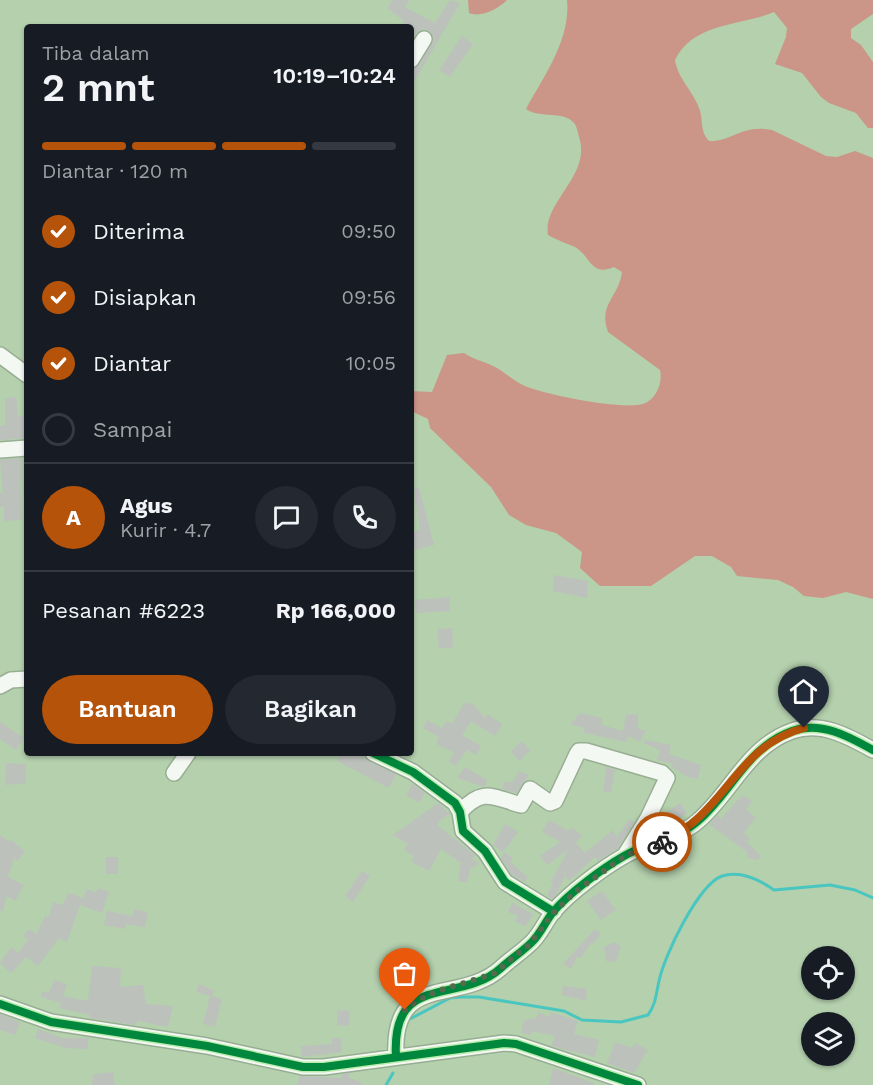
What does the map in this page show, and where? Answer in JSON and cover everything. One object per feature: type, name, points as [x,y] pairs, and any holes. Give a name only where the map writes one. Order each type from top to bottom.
[{"type":"street","points":[[414,55],[424,39]]},
{"type":"street","points":[[0,354],[24,373]]},
{"type":"street","points":[[0,450],[24,448]]},
{"type":"street","points":[[0,686],[11,680],[24,679]]},
{"type":"street","points":[[408,1055],[396,1034],[405,1010],[418,1000],[493,974],[530,944],[554,912],[575,892],[626,855],[668,839],[697,822],[728,789],[754,754],[776,738],[792,731],[816,727],[826,728],[873,750]]},
{"type":"street","points":[[460,812],[473,798],[480,796],[521,805],[530,789],[553,802],[577,754],[579,751],[586,751],[662,773],[667,778],[648,818],[626,855]]},
{"type":"street","points":[[174,773],[186,756]]},
{"type":"street","points":[[379,756],[431,783],[455,803],[460,812],[463,831],[485,851],[505,882],[554,912]]},
{"type":"street","points":[[0,1004],[51,1022],[207,1046],[303,1067],[324,1067],[488,1043],[516,1044],[638,1085]]},
{"type":"shaded area","points":[[468,0],[507,0],[499,7],[474,14],[469,13]]},
{"type":"shaded area","points":[[567,0],[873,0],[873,14],[851,29],[851,38],[861,45],[873,62],[873,128],[868,128],[856,113],[829,103],[821,97],[802,73],[775,64],[786,37],[787,28],[774,12],[719,27],[693,38],[675,60],[679,73],[699,108],[704,133],[709,141],[717,141],[752,129],[772,130],[826,156],[837,157],[855,151],[873,158],[873,599],[846,592],[823,598],[804,596],[793,587],[778,580],[737,576],[731,567],[712,556],[695,556],[651,586],[600,586],[580,568],[582,552],[556,533],[526,525],[509,515],[491,487],[430,428],[428,419],[414,412],[414,391],[432,392],[447,355],[464,353],[497,368],[525,386],[566,397],[633,405],[648,402],[658,390],[660,370],[608,332],[607,307],[622,272],[614,267],[600,269],[595,267],[575,247],[548,235],[548,223],[552,211],[579,164],[581,151],[579,137],[576,126],[569,119],[558,115],[538,114],[526,109],[555,57],[565,29]]},
{"type":"building","points":[[392,0],[409,0],[405,7],[435,23],[450,0],[460,3],[414,82],[414,68],[419,65],[434,39],[430,31],[424,29],[414,36],[414,24],[402,24],[404,21],[387,8]]},
{"type":"building","points":[[462,36],[473,44],[450,77],[439,70]]},
{"type":"building","points":[[16,397],[18,416],[24,416],[24,438],[0,440],[0,425],[5,425],[5,398]]},
{"type":"building","points":[[22,458],[22,481],[20,481],[22,520],[4,521],[4,507],[0,507],[0,493],[3,493],[0,460]]},
{"type":"building","points":[[419,487],[434,545],[414,550],[414,532],[420,530],[414,488]]},
{"type":"building","points":[[554,575],[588,581],[587,598],[553,591]]},
{"type":"building","points":[[450,597],[450,611],[417,613],[415,600]]},
{"type":"building","points":[[452,628],[453,647],[439,649],[437,629]]},
{"type":"building","points":[[464,703],[473,704],[485,718],[487,714],[502,724],[495,736],[471,721],[462,735],[481,746],[476,755],[467,750],[455,766],[449,761],[454,753],[436,744],[439,737],[423,728],[427,720],[442,728],[447,721],[452,724]]},
{"type":"building","points":[[580,713],[602,718],[602,725],[623,731],[626,715],[638,714],[638,729],[646,730],[640,742],[628,736],[626,742],[584,733],[584,728],[571,724]]},
{"type":"building","points":[[0,722],[24,738],[16,750],[0,739]]},
{"type":"building","points":[[645,740],[671,745],[669,754],[701,765],[698,779],[687,777],[672,767],[673,764],[657,760],[660,750],[644,743]]},
{"type":"building","points":[[522,741],[530,751],[519,761],[511,751]]},
{"type":"building","points":[[340,756],[360,756],[396,774],[389,788],[337,761]]},
{"type":"building","points":[[6,763],[26,764],[26,783],[5,785]]},
{"type":"building","points":[[465,767],[487,780],[485,787],[457,778]]},
{"type":"building","points":[[606,767],[615,770],[611,792],[603,791]]},
{"type":"building","points":[[519,771],[529,775],[516,793],[502,789],[505,781],[512,783]]},
{"type":"building","points":[[413,784],[425,793],[419,803],[406,795]]},
{"type":"building","points":[[742,795],[752,801],[746,810],[756,817],[744,833],[750,838],[747,842],[761,856],[758,860],[748,858],[747,852],[709,824],[718,815],[721,819]]},
{"type":"building","points":[[438,803],[450,814],[441,819],[437,825],[475,855],[472,859],[479,864],[470,869],[467,883],[458,881],[461,863],[441,849],[429,871],[411,862],[414,856],[404,850],[408,844],[393,835]]},
{"type":"building","points":[[680,803],[687,813],[662,830],[657,822],[659,818]]},
{"type":"building","points":[[629,819],[634,822],[618,848],[598,861],[595,857],[569,881],[565,876],[556,895],[552,899],[547,896],[553,883],[551,881],[569,849],[547,865],[540,856],[560,842],[542,832],[549,820],[568,831],[571,827],[582,835],[576,843],[585,853],[613,830],[617,837]]},
{"type":"building","points":[[505,824],[518,832],[503,852],[493,845]]},
{"type":"building","points":[[0,835],[25,851],[17,861],[14,858],[8,877],[24,885],[15,901],[7,896],[3,911],[0,911]]},
{"type":"building","points":[[504,852],[513,858],[510,862],[528,877],[524,882],[512,875],[501,858]]},
{"type":"building","points":[[106,857],[118,857],[118,874],[106,874]]},
{"type":"building","points":[[362,871],[370,876],[353,902],[345,896]]},
{"type":"building","points":[[98,888],[109,892],[102,913],[80,905],[67,942],[59,938],[38,966],[26,957],[11,973],[0,963],[11,947],[18,953],[28,940],[23,936],[29,929],[36,934],[45,916],[48,918],[53,902],[63,905],[68,893],[83,898],[87,889],[96,893]]},
{"type":"building","points":[[602,891],[616,910],[601,920],[587,901]]},
{"type":"building","points":[[512,903],[533,914],[526,926],[515,922],[518,916],[508,912]]},
{"type":"building","points":[[134,909],[148,912],[145,927],[126,924],[125,929],[104,925],[107,911],[133,916]]},
{"type":"building","points":[[595,929],[601,934],[593,944],[591,943],[581,958],[577,957],[571,969],[563,964]]},
{"type":"building","points":[[614,942],[621,947],[616,962],[606,961],[604,947]]},
{"type":"building","points":[[92,966],[121,968],[120,987],[143,985],[146,1004],[173,1006],[168,1027],[139,1021],[134,1025],[90,1018],[90,1015],[59,1008],[61,1003],[41,997],[42,991],[49,993],[54,980],[67,984],[63,996],[88,1001]]},
{"type":"building","points":[[199,984],[215,991],[211,996],[222,999],[215,1027],[203,1024],[210,996],[196,992]]},
{"type":"building","points":[[563,986],[587,989],[586,1001],[562,995]]},
{"type":"building","points":[[337,1010],[350,1011],[349,1026],[337,1025]]},
{"type":"building","points":[[538,1012],[549,1017],[551,1012],[578,1021],[574,1034],[599,1040],[595,1057],[551,1046],[555,1036],[532,1031],[531,1035],[521,1033],[524,1020],[537,1018]]},
{"type":"building","points":[[0,1014],[20,1022],[15,1035],[0,1030]]},
{"type":"building","points":[[38,1029],[62,1038],[89,1038],[87,1049],[66,1048],[35,1038]]},
{"type":"building","points":[[332,1038],[341,1038],[342,1052],[302,1057],[301,1046],[332,1044]]},
{"type":"building","points":[[615,1042],[632,1048],[635,1043],[648,1050],[634,1073],[607,1063]]},
{"type":"building","points":[[553,1068],[594,1083],[594,1085],[549,1085]]},
{"type":"building","points":[[113,1072],[115,1085],[92,1085],[93,1074]]},
{"type":"building","points":[[349,1073],[349,1078],[363,1085],[297,1085],[300,1076],[341,1078],[341,1075]]},
{"type":"waterway","points":[[408,1020],[450,998],[460,997],[479,997],[564,1011],[582,1020],[621,1022],[648,1015],[654,1003],[662,970],[683,922],[713,882],[729,874],[743,875],[774,890],[830,885],[855,890],[873,898]]},
{"type":"waterway","points":[[386,1085],[393,1073]]},
{"type":"cycle path","points":[[396,1057],[397,1030],[404,1012],[416,1001],[431,994],[466,986],[484,979],[501,968],[532,942],[560,905],[597,874],[624,856],[681,833],[698,821],[751,759],[776,738],[803,728],[824,729],[844,735],[873,750]]},
{"type":"cycle path","points":[[379,756],[413,772],[455,803],[460,812],[463,831],[485,851],[505,882],[554,912]]},
{"type":"cycle path","points":[[0,1004],[51,1022],[207,1046],[303,1067],[324,1067],[504,1043],[516,1044],[638,1085]]},
{"type":"way so far","points":[[405,1010],[418,1000],[438,991],[493,974],[530,944],[554,912],[575,892],[626,855],[662,842]]},
{"type":"route","points":[[662,842],[697,822],[728,789],[754,754],[776,738],[804,728]]}]
